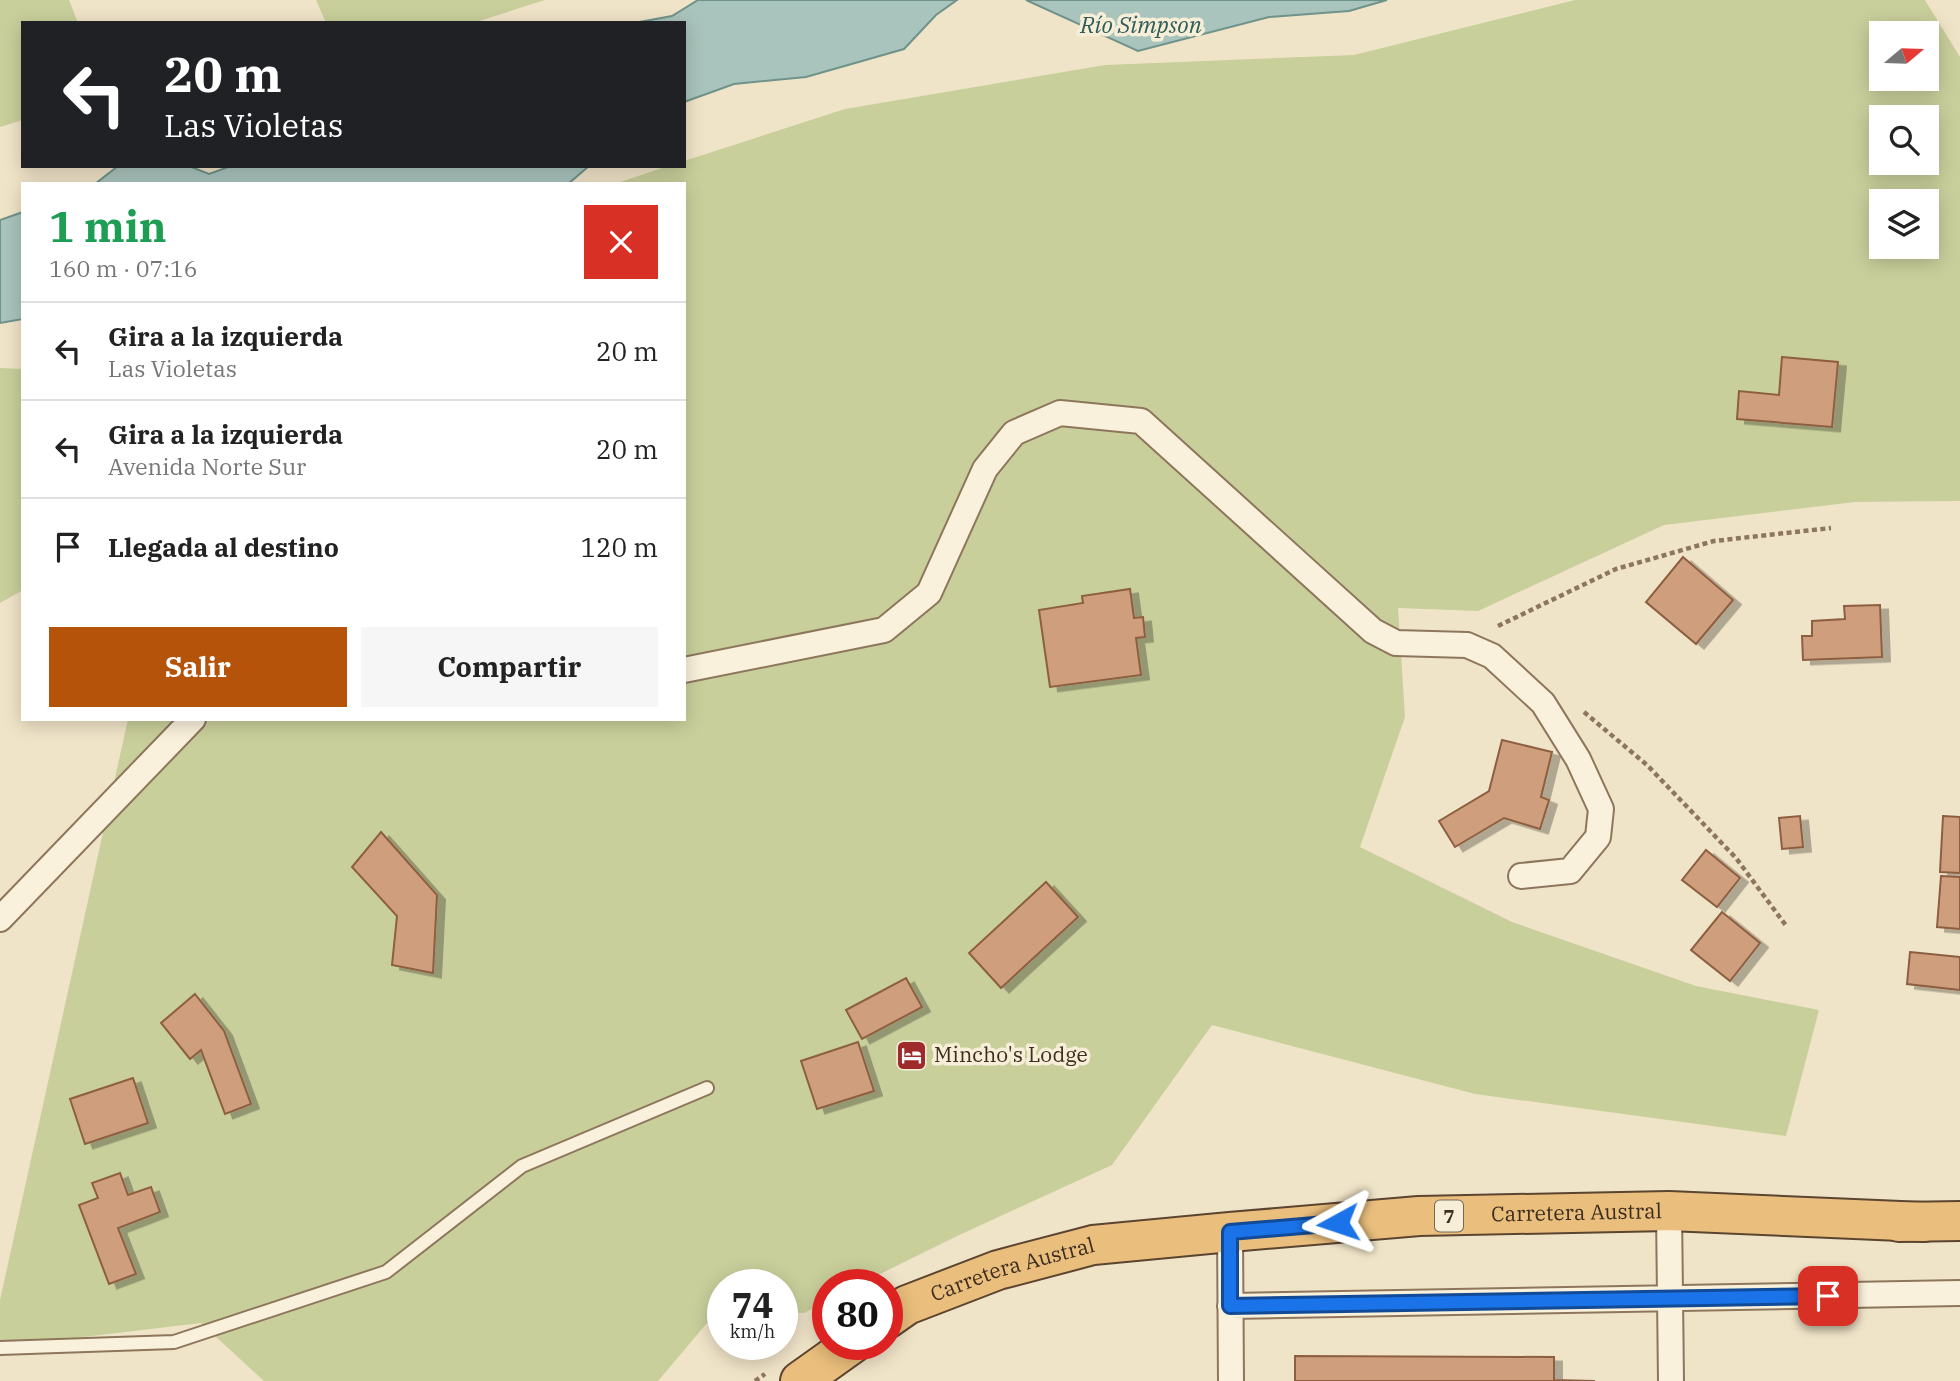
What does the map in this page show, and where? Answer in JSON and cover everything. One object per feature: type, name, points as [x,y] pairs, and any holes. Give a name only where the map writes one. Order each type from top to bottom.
[{"type":"highway","name":"Carretera Austral","points":[[903,1308],[998,1270],[1093,1245],[1230,1232],[1670,1220],[1942,1221]]},
{"type":"highway","points":[[800,1381],[830,1360]]},
{"type":"street","points":[[686,670],[884,630],[929,593],[985,468],[1014,433],[1060,413],[1141,421],[1373,631],[1396,643],[1467,645],[1492,656],[1543,703],[1577,759],[1601,809],[1598,837],[1570,871],[1521,876]]},
{"type":"street","points":[[0,919],[191,721]]},
{"type":"street","points":[[1670,1220],[1671,1381]]},
{"type":"street","points":[[1230,1232],[1231,1381]]},
{"type":"street","points":[[1230,1306],[1960,1293]]},
{"type":"lane","points":[[0,1348],[174,1342],[386,1272],[522,1166],[707,1088]]},
{"type":"path","points":[[1467,645],[1517,615],[1616,569],[1714,541],[1831,528]]},
{"type":"path","points":[[1543,703],[1581,709],[1647,765],[1736,858],[1787,927]]},
{"type":"green space","points":[[0,0],[69,0],[77,21],[21,21],[21,121],[0,127]]},
{"type":"green space","points":[[316,0],[545,0],[479,21],[325,21]]},
{"type":"green space","points":[[1575,0],[1925,0],[1938,21],[1869,21],[1869,91],[1939,91],[1939,23],[1960,57],[1960,501],[1855,502],[1664,525],[1478,611],[1398,608],[1405,717],[1360,847],[1512,922],[1696,986],[1819,1010],[1786,1136],[1475,1094],[1212,1025],[1112,1165],[890,1269],[812,1269],[812,1309],[804,1313],[798,1313],[798,1269],[707,1269],[707,1323],[658,1381],[264,1381],[201,1323],[0,1347],[0,1300],[128,721],[686,721],[686,182],[620,182],[662,168],[686,168],[686,160],[845,109],[1105,65],[1354,55]]},
{"type":"green space","points":[[0,368],[21,369],[21,591],[0,603]]},
{"type":"water","points":[[698,0],[957,0],[936,15],[904,49],[806,77],[734,84],[686,101],[686,21],[645,21],[672,16]]},
{"type":"water","name":"Río Simpson","points":[[1026,0],[1387,0],[1349,11],[1269,17],[1138,51]]},
{"type":"water","points":[[115,168],[194,168],[209,174],[226,168],[587,168],[570,182],[98,182]]},
{"type":"water","points":[[21,213],[21,319],[0,323],[0,220]]},
{"type":"building","points":[[1782,357],[1838,362],[1832,427],[1737,419],[1739,391],[1779,395]]},
{"type":"building","points":[[1683,557],[1733,600],[1696,644],[1646,602]]},
{"type":"building","points":[[1130,589],[1134,618],[1143,617],[1145,637],[1136,638],[1141,675],[1050,687],[1039,610],[1083,603],[1082,596]]},
{"type":"building","points":[[1880,605],[1882,657],[1803,660],[1802,636],[1812,636],[1812,621],[1845,619],[1844,606]]},
{"type":"building","points":[[1502,740],[1552,752],[1541,797],[1549,800],[1540,829],[1504,818],[1455,847],[1439,821],[1489,791]]},
{"type":"building","points":[[1800,816],[1803,847],[1782,849],[1779,818]]},
{"type":"building","points":[[1943,816],[1960,817],[1960,873],[1940,872]]},
{"type":"building","points":[[381,832],[437,895],[433,973],[392,965],[397,916],[352,867]]},
{"type":"building","points":[[1706,850],[1740,878],[1717,907],[1682,880]]},
{"type":"building","points":[[1941,876],[1960,877],[1960,929],[1937,927]]},
{"type":"building","points":[[1046,882],[1078,917],[1001,988],[969,953]]},
{"type":"building","points":[[1722,912],[1760,943],[1730,981],[1691,950]]},
{"type":"building","points":[[1910,952],[1960,957],[1960,990],[1907,984]]},
{"type":"building","points":[[906,978],[922,1007],[862,1039],[846,1010]]},
{"type":"building","points":[[195,994],[224,1031],[251,1104],[225,1114],[201,1050],[190,1059],[161,1023]]},
{"type":"building","points":[[858,1042],[874,1091],[817,1109],[801,1061]]},
{"type":"building","points":[[133,1078],[148,1123],[85,1144],[70,1099]]},
{"type":"building","points":[[120,1173],[128,1195],[151,1187],[160,1212],[118,1228],[136,1274],[109,1284],[79,1205],[98,1198],[92,1183]]},
{"type":"building","points":[[1295,1356],[1554,1357],[1554,1380],[1595,1381],[1295,1381]]},
{"type":"place","name":"Mincho's Lodge","points":[[911,1055]]},
{"type":"route","points":[[1338,1223],[1230,1232],[1230,1306],[1828,1296]]}]
